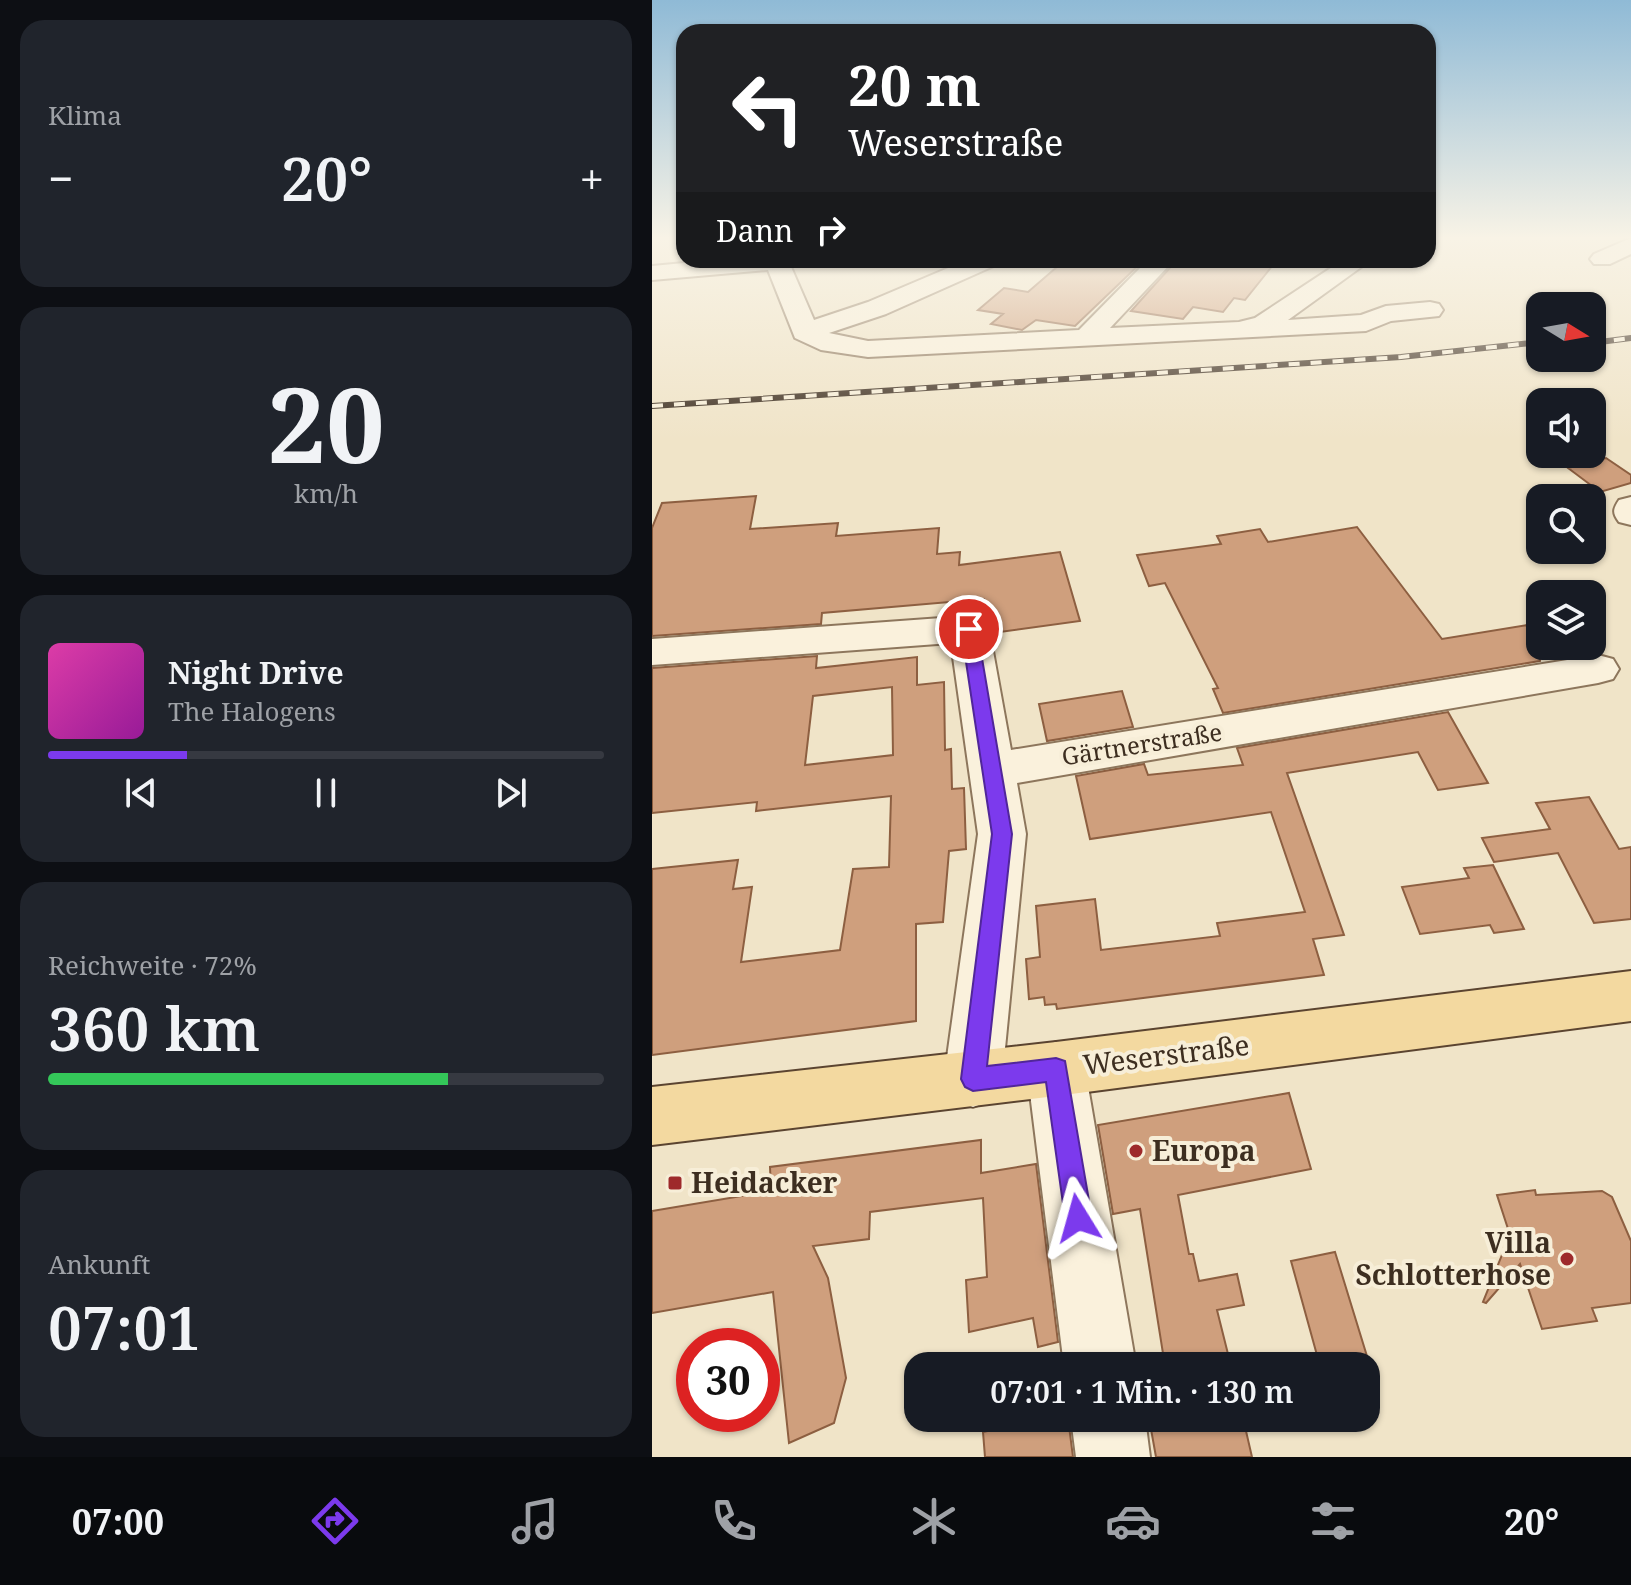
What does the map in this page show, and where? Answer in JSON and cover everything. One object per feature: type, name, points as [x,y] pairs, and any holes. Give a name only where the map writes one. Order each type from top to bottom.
[{"type":"main road","name":"Weserstraße","points":[[652,1116],[1056,1069],[1631,996]]},
{"type":"street","points":[[794,304],[805,332],[831,344],[868,349],[1327,328],[1366,323],[1386,314],[1430,310]]},
{"type":"street","points":[[805,332],[886,304]]},
{"type":"street","points":[[1087,337],[1119,304]]},
{"type":"street","points":[[1239,330],[1264,324],[1294,304]]},
{"type":"street","points":[[1631,507],[1631,515]]},
{"type":"street","points":[[652,652],[969,629],[1002,834],[973,1079]]},
{"type":"street","name":"Gärtnerstraße","points":[[994,770],[1598,669]]},
{"type":"street","points":[[1056,1069],[1098,1352]]},
{"type":"street","points":[[1110,1432],[1113,1457]]},
{"type":"building","points":[[985,304],[1098,304],[1075,326],[1036,320],[1022,330],[991,324],[1003,314],[978,310]]},
{"type":"building","points":[[1137,304],[1229,304],[1223,312],[1193,307],[1183,319],[1131,311]]},
{"type":"building","points":[[1606,458],[1631,475],[1631,483],[1606,490],[1606,484],[1589,484],[1568,468],[1606,468]]},
{"type":"building","points":[[756,496],[750,529],[838,523],[836,536],[939,528],[937,554],[960,552],[959,565],[1060,552],[1080,621],[993,633],[984,599],[822,613],[821,624],[652,636],[652,528],[662,503]]},
{"type":"building","points":[[1357,527],[1442,639],[1526,625],[1526,660],[1540,661],[1223,713],[1213,689],[1218,688],[1165,583],[1149,586],[1137,555],[1221,544],[1217,536],[1260,529],[1268,542]]},
{"type":"building","points":[[817,656],[816,668],[917,657],[917,685],[944,682],[945,750],[951,749],[952,789],[964,788],[966,849],[949,851],[943,922],[916,924],[916,1021],[652,1055],[652,869],[738,860],[733,889],[752,887],[741,962],[840,950],[853,869],[889,867],[891,796],[756,811],[757,802],[652,813],[652,668]],"holes":[[[892,687],[893,755],[805,765],[813,696]]]},
{"type":"building","points":[[1122,691],[1133,727],[1047,741],[1039,704]]},
{"type":"building","points":[[1448,712],[1488,783],[1438,790],[1418,752],[1287,773],[1344,935],[1313,939],[1324,975],[1057,1009],[1056,1004],[1045,1005],[1044,997],[1029,999],[1026,959],[1040,957],[1036,906],[1095,899],[1101,950],[1220,936],[1217,923],[1305,912],[1271,812],[1090,839],[1076,776],[1144,764],[1148,775],[1243,765],[1237,748]]},
{"type":"building","points":[[1589,797],[1619,849],[1631,847],[1631,919],[1594,923],[1558,853],[1494,862],[1482,838],[1550,829],[1536,803]]},
{"type":"building","points":[[1493,865],[1524,929],[1494,933],[1490,925],[1420,934],[1402,887],[1469,878],[1464,868]]},
{"type":"building","points":[[1289,1093],[1311,1169],[1178,1195],[1189,1254],[1193,1254],[1199,1281],[1237,1274],[1244,1305],[1217,1310],[1228,1352],[1163,1352],[1140,1209],[1113,1214],[1098,1125]]},
{"type":"building","points":[[981,1140],[981,1173],[1036,1164],[1058,1342],[1038,1347],[1033,1318],[969,1332],[966,1280],[987,1277],[983,1198],[870,1212],[869,1239],[813,1246],[828,1278],[846,1378],[834,1423],[789,1443],[780,1328],[777,1328],[773,1292],[652,1313],[652,1211],[771,1191],[770,1167]]},
{"type":"building","name":"Villa Schlotterhose","points":[[1535,1190],[1536,1195],[1602,1191],[1612,1197],[1631,1241],[1631,1303],[1592,1308],[1597,1321],[1542,1329],[1520,1264],[1486,1303],[1483,1302],[1510,1235],[1497,1195]]},
{"type":"building","points":[[1335,1252],[1366,1352],[1316,1352],[1291,1261]]},
{"type":"building","points":[[983,1432],[1070,1432],[1073,1457],[985,1457]]},
{"type":"building","points":[[1152,1432],[1246,1432],[1252,1457],[1156,1457]]},
{"type":"railway","points":[[1606,341],[1631,338]]},
{"type":"railway","points":[[652,406],[1401,357],[1526,344]]},
{"type":"place","name":"Europa","points":[[1136,1151]]},
{"type":"place","name":"Heidacker","points":[[675,1183]]},
{"type":"place","name":"Villa Schlotterhose","points":[[1567,1259]]},
{"type":"route","points":[[969,629],[1002,834],[973,1079],[1056,1069],[1078,1218]]}]
